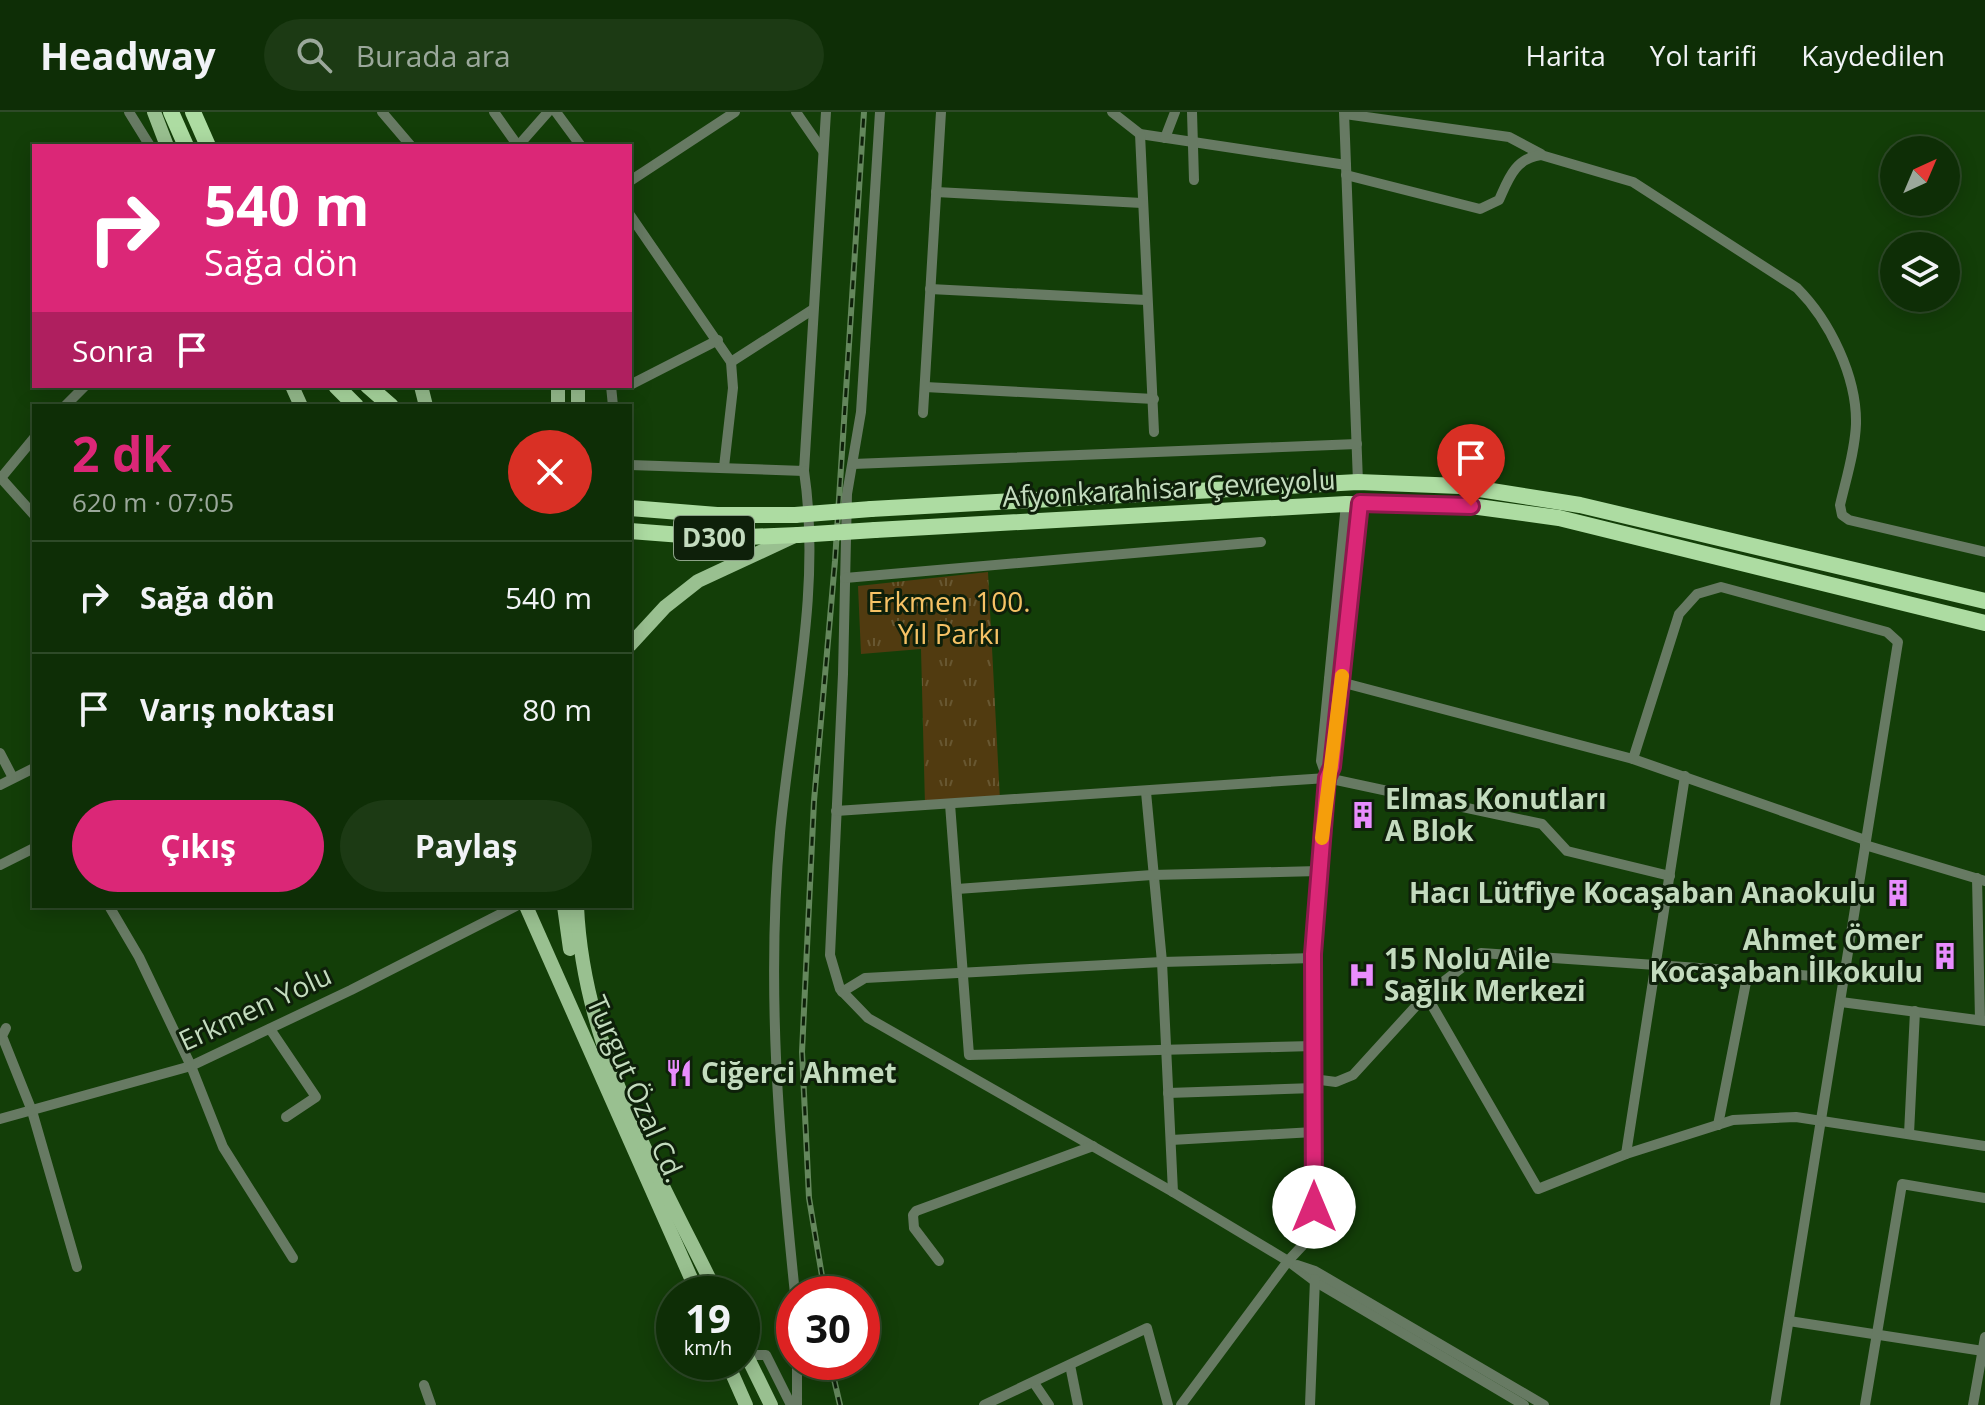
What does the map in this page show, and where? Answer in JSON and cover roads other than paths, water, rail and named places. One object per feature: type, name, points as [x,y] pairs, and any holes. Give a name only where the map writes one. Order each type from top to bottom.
[{"type":"highway","points":[[171,112],[185,144]]},
{"type":"highway","points":[[193,112],[207,144]]},
{"type":"highway","points":[[338,388],[354,404]]},
{"type":"highway","points":[[370,388],[389,404]]},
{"type":"highway","name":"Afyonkarahisar Çevreyolu","points":[[632,508],[717,515],[795,515],[1358,482],[1460,486],[1580,505],[1985,601]]},
{"type":"highway","name":"Afyonkarahisar Çevreyolu","points":[[632,531],[721,538],[1353,504],[1471,506],[1559,518],[1985,623]]},
{"type":"main road","points":[[154,112],[166,144]]},
{"type":"main road","points":[[632,643],[665,607],[698,581],[798,535]]},
{"type":"main road","name":"Turgut Özal Cd.","points":[[527,908],[708,1276]]},
{"type":"main road","points":[[564,908],[573,973],[599,1054]]},
{"type":"main road","points":[[577,908],[579,957],[599,1054]]},
{"type":"main road","name":"Turgut Özal Cd.","points":[[599,1054],[691,1276]]},
{"type":"main road","points":[[735,1380],[746,1405]]},
{"type":"main road","points":[[758,1380],[771,1405]]},
{"type":"street","points":[[129,112],[149,144]]},
{"type":"street","points":[[382,112],[409,144]]},
{"type":"street","points":[[494,112],[517,144]]},
{"type":"street","points":[[520,144],[548,112]]},
{"type":"street","points":[[556,112],[580,144]]},
{"type":"street","points":[[632,180],[735,112]]},
{"type":"street","points":[[796,112],[823,151]]},
{"type":"street","points":[[793,1276],[773,1034],[780,835],[812,570],[804,471],[826,112]]},
{"type":"street","points":[[880,112],[861,412],[847,494],[830,955],[842,992],[868,1018],[1173,1192],[1524,1405]]},
{"type":"street","points":[[923,413],[941,112]]},
{"type":"street","points":[[1112,112],[1140,134],[1346,170],[1488,208],[1499,200],[1515,168],[1527,159],[1541,155]]},
{"type":"street","points":[[1165,138],[1175,112]]},
{"type":"street","points":[[1192,112],[1194,180]]},
{"type":"street","points":[[1358,482],[1344,113],[1509,137],[1541,155],[1633,182],[1797,288],[1831,335],[1854,405],[1856,424],[1840,505],[1842,515],[1849,520],[1985,552]]},
{"type":"street","points":[[1140,134],[1154,432]]},
{"type":"street","points":[[936,192],[1142,203]]},
{"type":"street","points":[[632,218],[731,362],[733,388],[724,467]]},
{"type":"street","points":[[930,289],[1146,300]]},
{"type":"street","points":[[731,362],[812,310]]},
{"type":"street","points":[[632,384],[718,340]]},
{"type":"street","points":[[925,387],[1154,399]]},
{"type":"street","points":[[67,404],[83,388]]},
{"type":"street","points":[[32,440],[0,478],[32,513]]},
{"type":"street","points":[[853,464],[1357,444]]},
{"type":"street","points":[[632,465],[804,471]]},
{"type":"street","points":[[1327,778],[1321,761],[1353,504]]},
{"type":"street","points":[[1181,1405],[1288,1261],[1315,1232],[1313,958],[1327,778],[1332,767],[1341,682],[1353,504]]},
{"type":"street","points":[[845,578],[1261,542]]},
{"type":"street","points":[[1633,759],[1679,614],[1697,594],[1721,587],[1887,632],[1898,642],[1775,1405]]},
{"type":"street","points":[[1329,679],[1633,759],[1865,842],[1981,879],[1982,1020],[1841,1002]]},
{"type":"street","points":[[0,753],[12,776]]},
{"type":"street","points":[[0,785],[12,776],[32,769]]},
{"type":"street","points":[[1626,1154],[1685,776]]},
{"type":"street","points":[[836,811],[1327,778],[1542,824],[1567,851],[1670,876]]},
{"type":"street","points":[[1146,792],[1162,962],[1173,1192]]},
{"type":"street","points":[[950,804],[969,1055],[1313,1046]]},
{"type":"street","points":[[1,863],[32,849]]},
{"type":"street","points":[[957,889],[1152,875],[1319,871]]},
{"type":"street","points":[[110,908],[139,957],[191,1066],[223,1147],[293,1258]]},
{"type":"street","name":"Erkmen Yolu","points":[[0,1119],[191,1066],[512,908]]},
{"type":"street","points":[[1168,1093],[1336,1082],[1353,1075],[1426,995],[1481,953],[1844,978]]},
{"type":"street","points":[[842,992],[865,978],[1162,962],[1313,958]]},
{"type":"street","points":[[1718,1125],[1748,972]]},
{"type":"street","points":[[1426,995],[1538,1189],[1626,1154],[1733,1120],[1796,1117],[1985,1146]]},
{"type":"street","points":[[1909,1134],[1915,1011]]},
{"type":"street","points":[[6,1028],[2,1036],[32,1111],[77,1267]]},
{"type":"street","points":[[270,1029],[316,1097],[286,1117]]},
{"type":"street","points":[[1171,1140],[1314,1132]]},
{"type":"street","points":[[939,1261],[914,1228],[913,1215],[916,1211],[1093,1146]]},
{"type":"street","points":[[1865,1405],[1902,1184],[1985,1198]]},
{"type":"street","points":[[1310,1405],[1315,1277]]},
{"type":"street","points":[[1315,1277],[1544,1405]]},
{"type":"street","points":[[1789,1321],[1983,1351]]},
{"type":"street","points":[[984,1405],[1147,1328],[1168,1405]]},
{"type":"street","points":[[1973,1405],[1985,1337]]},
{"type":"street","points":[[760,1354],[766,1355],[791,1405]]},
{"type":"street","points":[[1070,1365],[1078,1405]]},
{"type":"street","points":[[797,1380],[797,1405]]},
{"type":"street","points":[[1034,1383],[1049,1405]]},
{"type":"street","points":[[424,1385],[431,1405]]},
{"type":"railway","points":[[822,1276],[809,1198],[802,1052],[814,801],[835,561],[864,112]]},
{"type":"railway","points":[[834,1380],[840,1405]]},
{"type":"place","name":"Elmas Konutları A Blok","points":[[1363,815]]},
{"type":"place","name":"Hacı Lütfiye Kocaşaban Anaokulu","points":[[1898,893]]},
{"type":"place","name":"Ahmet Ömer Kocaşaban İlkokulu","points":[[1945,956]]},
{"type":"place","name":"15 Nolu Aile Sağlık Merkezi","points":[[1362,975]]},
{"type":"place","name":"Ciğerci Ahmet","points":[[679,1073]]},
{"type":"park label","name":"Erkmen 100. Yıl Parkı","points":[[949,618]]}]
